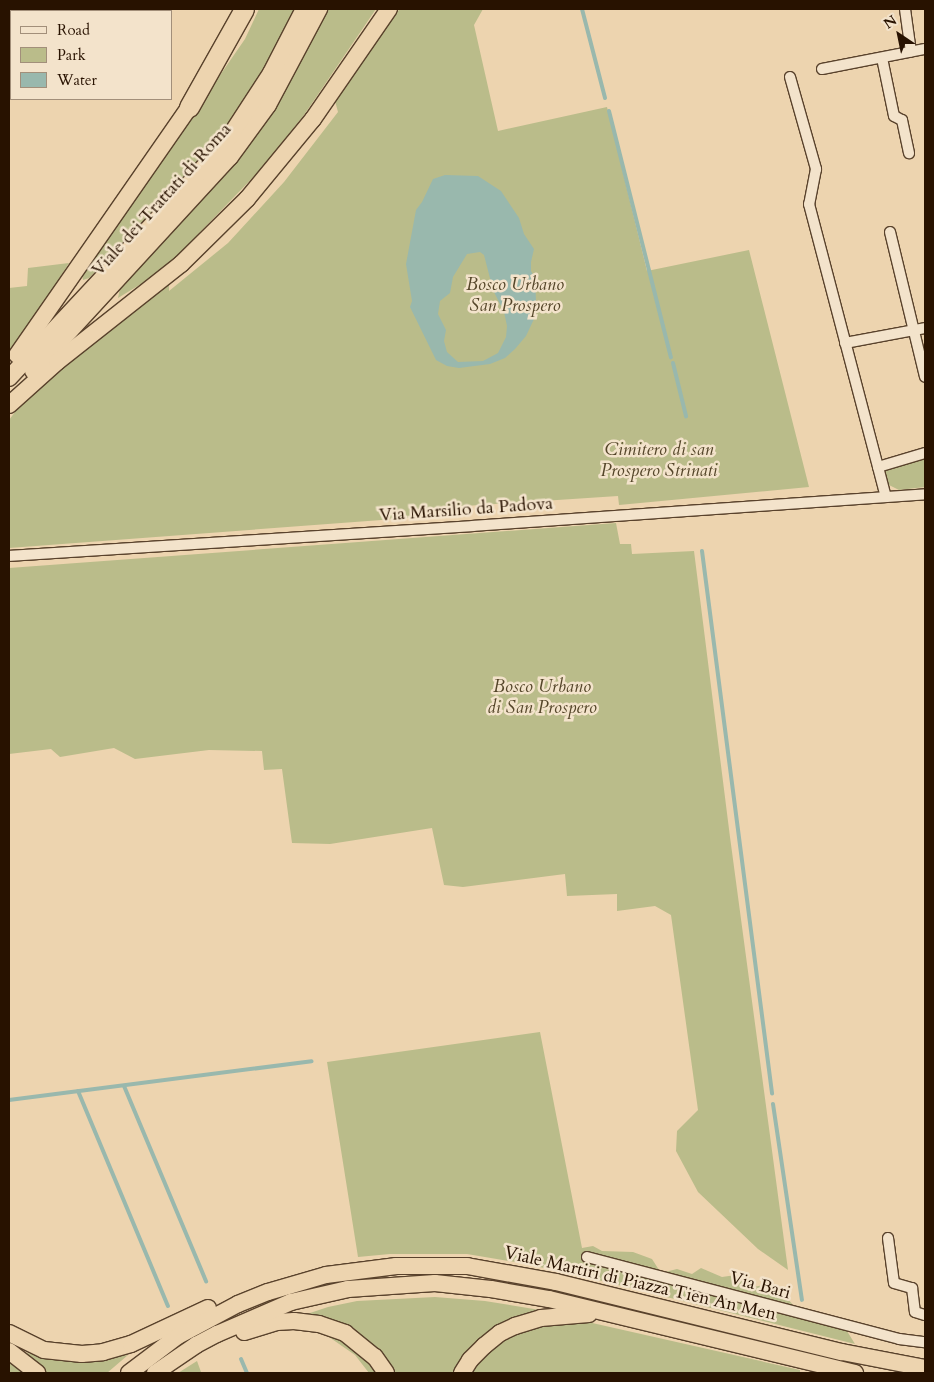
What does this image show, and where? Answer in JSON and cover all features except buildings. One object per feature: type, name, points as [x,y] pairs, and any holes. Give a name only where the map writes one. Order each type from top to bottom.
[{"type":"highway","points":[[189,107],[244,9]]},
{"type":"highway","points":[[9,366],[82,264],[240,34],[254,9]]},
{"type":"highway","name":"Viale dei Trattati di Roma","points":[[9,399],[225,164],[268,106],[289,55],[304,9]]},
{"type":"highway","name":"Viale dei Trattati di Roma","points":[[9,378],[228,139],[258,95],[289,55],[319,9]]},
{"type":"highway","points":[[9,405],[57,362],[181,264],[246,199],[313,119],[389,9]]},
{"type":"highway","name":"Viale Martiri di Piazza Tien An Men","points":[[129,1373],[178,1336],[246,1301],[291,1285],[360,1269],[396,1266],[467,1266],[556,1282],[842,1352],[925,1368]]},
{"type":"highway","name":"Viale Martiri di Piazza Tien An Men","points":[[155,1373],[175,1359],[238,1324],[292,1302],[348,1289],[435,1283],[518,1293],[623,1316],[855,1373]]},
{"type":"highway","points":[[9,1333],[44,1350],[82,1354],[103,1352],[131,1344],[157,1333],[236,1294],[260,1286],[291,1285]]},
{"type":"highway","points":[[462,1373],[470,1360],[500,1333],[528,1321],[582,1314],[623,1316]]},
{"type":"highway","points":[[175,1359],[262,1325],[294,1321],[320,1324],[344,1333],[375,1358],[386,1373]]},
{"type":"highway","points":[[9,1351],[37,1373]]},
{"type":"street","points":[[905,9],[911,52]]},
{"type":"street","points":[[822,69],[925,50]]},
{"type":"street","points":[[882,58],[894,116],[902,120],[909,153]]},
{"type":"street","points":[[790,77],[816,169],[809,204],[886,497]]},
{"type":"street","points":[[890,232],[925,377]]},
{"type":"street","points":[[845,343],[925,328]]},
{"type":"street","points":[[878,467],[925,453]]},
{"type":"street","name":"Via Marsilio da Padova","points":[[9,556],[483,526],[925,494]]},
{"type":"street","points":[[888,1238],[894,1283],[912,1288],[916,1312],[925,1315]]},
{"type":"street","name":"Via Bari","points":[[587,1256],[889,1337],[925,1342]]},
{"type":"green space","points":[[259,9],[376,9],[304,115],[260,170],[178,255],[154,276],[118,298],[120,288],[295,40],[279,39],[254,87],[223,133],[201,161],[134,234],[89,278],[83,280],[82,275],[245,39]]},
{"type":"green space","points":[[400,9],[483,9],[474,25],[498,131],[607,107],[647,271],[749,250],[809,487],[619,505],[618,496],[435,508],[435,516],[9,548],[9,420],[21,404],[165,283],[169,285],[169,291],[228,243],[284,182],[338,112],[335,101],[389,19]]},
{"type":"green space","points":[[69,263],[47,298],[9,351],[9,288],[27,286],[28,268]]},
{"type":"green space","points":[[925,459],[925,487],[899,490],[889,485],[884,470]]},
{"type":"green space","name":"Bosco Urbano di San Prospero","points":[[616,523],[620,544],[631,544],[632,554],[694,551],[788,1270],[758,1249],[698,1192],[676,1151],[677,1131],[698,1110],[671,915],[655,906],[617,911],[617,894],[567,896],[565,874],[463,887],[444,885],[432,828],[330,844],[292,843],[282,769],[264,770],[262,751],[209,750],[135,759],[114,748],[60,757],[51,749],[9,754],[9,568]]},
{"type":"green space","points":[[540,1032],[582,1248],[593,1246],[602,1251],[633,1252],[652,1259],[661,1273],[677,1269],[692,1274],[701,1268],[722,1277],[736,1275],[745,1279],[753,1287],[770,1284],[781,1291],[793,1305],[792,1308],[583,1253],[584,1258],[847,1331],[855,1344],[586,1277],[521,1263],[467,1254],[390,1254],[358,1257],[327,1062]]},
{"type":"green space","points":[[435,1297],[485,1301],[546,1311],[526,1316],[456,1373],[391,1373],[325,1320],[307,1314],[357,1301]]},
{"type":"green space","points":[[579,1320],[800,1370],[800,1373],[468,1373],[473,1365],[504,1340],[530,1328]]},
{"type":"green space","points":[[308,1328],[351,1343],[380,1373],[369,1373],[355,1355],[329,1337]]},
{"type":"green space","points":[[9,1339],[24,1352],[46,1358],[104,1358],[128,1355],[107,1373],[9,1373]]},
{"type":"green space","points":[[197,1361],[201,1372],[178,1373]]},
{"type":"water","points":[[445,175],[478,176],[501,191],[519,218],[524,234],[534,249],[531,271],[535,278],[536,301],[532,310],[534,319],[526,336],[515,349],[505,358],[490,364],[459,368],[447,366],[436,360],[410,307],[412,301],[406,264],[416,210],[433,179]],"holes":[[[480,252],[484,255],[493,290],[504,312],[507,326],[506,337],[498,353],[483,361],[458,362],[447,352],[444,341],[446,330],[438,314],[440,301],[450,293],[453,277],[467,254]]]},
{"type":"waterway","points":[[582,9],[605,98]]},
{"type":"waterway","points":[[609,111],[671,357]]},
{"type":"waterway","points":[[673,363],[686,416]]},
{"type":"waterway","points":[[702,551],[772,1093]]},
{"type":"waterway","points":[[9,1100],[312,1061]]},
{"type":"waterway","points":[[124,1086],[206,1281]]},
{"type":"waterway","points":[[78,1091],[168,1306]]},
{"type":"waterway","points":[[773,1104],[802,1300]]},
{"type":"waterway","points":[[241,1359],[247,1373]]},
{"type":"park label","name":"Bosco Urbano San Prospero","points":[[515,296]]},
{"type":"park label","name":"Cimitero di san Prospero Strinati","points":[[659,461]]}]
